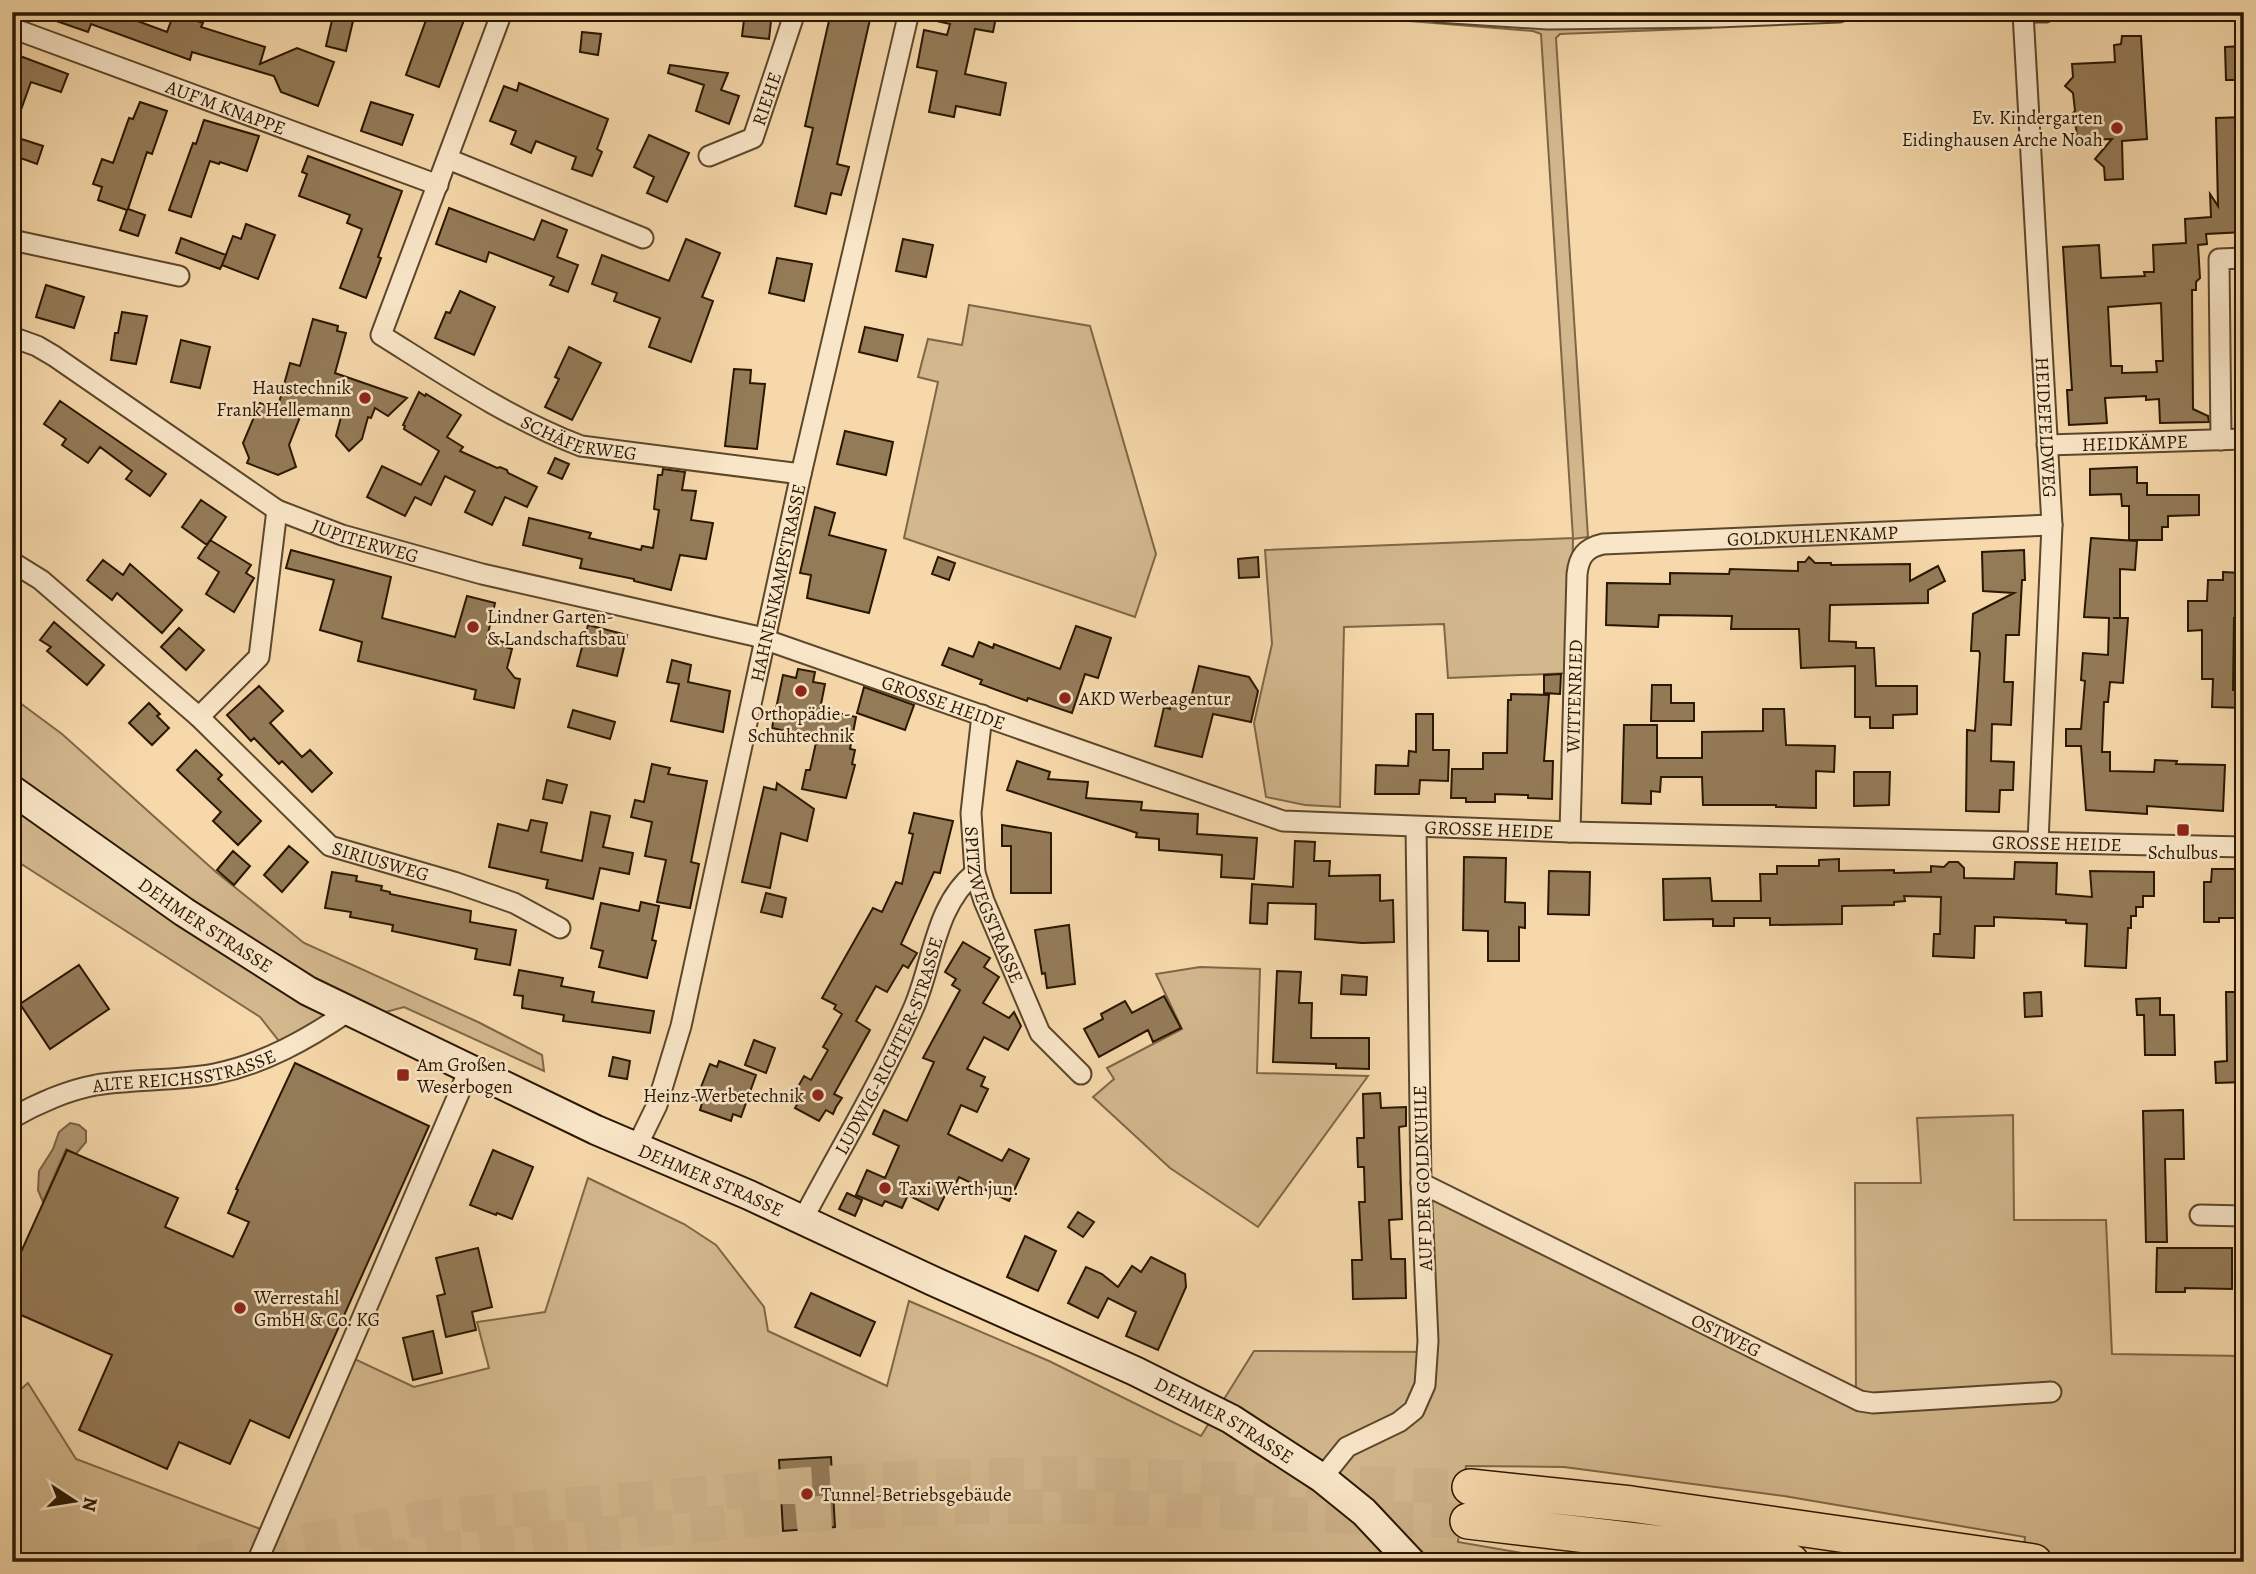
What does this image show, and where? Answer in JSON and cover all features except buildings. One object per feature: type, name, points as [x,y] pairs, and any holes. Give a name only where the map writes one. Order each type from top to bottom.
[{"type":"highway","points":[[1791,1562],[1469,1504],[1644,1505],[2034,1562]]},
{"type":"street","points":[[438,185],[502,12]]},
{"type":"street","name":"RIEHE","points":[[709,156],[753,138],[795,12]]},
{"type":"street","name":"HAHNENKAMPSTRASSE","points":[[636,1148],[657,1105],[681,1026],[801,474],[909,12]]},
{"type":"street","points":[[1439,12],[1548,19],[1839,12]]},
{"type":"street","points":[[2021,13],[2045,12]]},
{"type":"street","name":"HEIDEFELDWEG","points":[[2021,13],[2053,525],[2038,842]]},
{"type":"street","name":"AUF'M KNAPPE","points":[[12,28],[438,185]]},
{"type":"street","points":[[448,159],[643,238]]},
{"type":"street","name":"SCHÄFERWEG","points":[[438,185],[381,335],[468,390],[559,438],[581,446],[801,474]]},
{"type":"street","points":[[12,240],[179,276]]},
{"type":"street","points":[[2221,440],[2218,259],[2244,258]]},
{"type":"street","name":"JUPITERWEG","points":[[12,337],[37,346],[54,356],[277,510],[342,535],[482,574],[765,640]]},
{"type":"street","name":"HEIDKÄMPE","points":[[2047,445],[2244,439]]},
{"type":"street","points":[[199,717],[259,657],[277,510]]},
{"type":"street","name":"GOLDKUHLENKAMP","points":[[1579,558],[1591,546],[1603,544],[2053,525]]},
{"type":"street","name":"WITTENRIED","points":[[1570,832],[1579,558]]},
{"type":"street","name":"SIRIUSWEG","points":[[12,562],[41,580],[199,717],[330,845],[454,882],[514,904],[560,928]]},
{"type":"street","name":"GROSSE HEIDE","points":[[765,640],[1283,821],[1570,832],[2244,846]]},
{"type":"street","name":"SPITZWEGSTRASSE","points":[[982,715],[971,813],[975,873],[984,901],[1040,1033],[1081,1074]]},
{"type":"street","name":"DEHMER STRASSE","points":[[12,790],[235,946],[308,991],[636,1148],[803,1219],[1173,1389],[1231,1419],[1322,1478],[1364,1512],[1411,1562]]},
{"type":"street","name":"AUF DER GOLDKUHLE","points":[[1322,1478],[1347,1447],[1399,1422],[1414,1409],[1425,1385],[1428,1350],[1421,1183],[1416,827]]},
{"type":"street","name":"LUDWIG-RICHTER-STRASSE","points":[[803,1219],[915,1005],[948,905],[975,873]]},
{"type":"street","name":"ALTE REICHSSTRASSE","points":[[12,1118],[44,1102],[94,1085],[214,1073],[257,1061],[279,1053],[349,1011]]},
{"type":"street","points":[[257,1562],[469,1070]]},
{"type":"street","name":"OSTWEG","points":[[1421,1183],[1860,1401],[1873,1403],[2051,1392]]},
{"type":"street","points":[[2200,1215],[2244,1216]]},
{"type":"shaded area","points":[[1298,12],[1709,12],[1711,28],[1560,34],[1556,38],[1588,537],[1573,539],[1570,673],[1448,678],[1444,624],[1344,627],[1340,807],[1305,805],[1266,797],[1254,723],[1272,644],[1265,550],[1573,538],[1541,34],[1533,31]]},
{"type":"shaded area","points":[[969,305],[1090,326],[1156,554],[1135,617],[904,538],[938,382],[918,377],[928,339],[962,345]]},
{"type":"shaded area","points":[[12,697],[62,734],[216,872],[304,943],[478,1022],[542,1055],[544,1071],[404,1007],[279,1041],[260,1017],[12,858]]},
{"type":"shaded area","points":[[1200,967],[1260,969],[1257,1073],[1368,1076],[1258,1227],[1170,1168],[1093,1097],[1114,1079],[1107,1068],[1182,1029],[1156,974]]},
{"type":"shaded area","points":[[2013,1115],[2014,1220],[2106,1220],[2112,1354],[2244,1356],[2244,1562],[2022,1562],[2025,1537],[1784,1496],[1564,1467],[1466,1466],[1458,1542],[1574,1562],[12,1562],[12,1397],[28,1383],[76,1459],[263,1530],[342,1353],[414,1387],[489,1368],[477,1322],[545,1312],[588,1178],[684,1224],[716,1245],[764,1307],[768,1331],[887,1386],[909,1301],[1049,1361],[1201,1436],[1254,1351],[1436,1352],[1429,1179],[1856,1393],[1855,1183],[1921,1183],[1917,1118]]},
{"type":"shaded area","points":[[70,1123],[79,1125],[86,1131],[86,1142],[76,1154],[66,1149],[43,1202],[38,1190],[39,1171],[53,1149],[59,1132]]},
{"type":"tunnel","points":[[200,1562],[423,1518],[802,1485],[927,1477],[1068,1474],[1470,1487]]},
{"type":"tunnel","points":[[375,1562],[442,1549],[812,1514],[940,1507],[1071,1506],[1468,1521]]},
{"type":"place","name":"Ev. Kindergarten Eidinghausen Arche Noah","points":[[2117,128]]},
{"type":"place","name":"Haustechnik Frank Hellemann","points":[[365,398]]},
{"type":"place","name":"Lindner Garten- & Landschaftsbau","points":[[473,627]]},
{"type":"place","name":"Orthopädie - Schuhtechnik","points":[[801,691]]},
{"type":"place","name":"AKD Werbeagentur","points":[[1065,698]]},
{"type":"place","name":"Schulbus","points":[[2183,830]]},
{"type":"place","name":"Am Großen Weserbogen","points":[[403,1075]]},
{"type":"place","name":"Heinz-Werbetechnik","points":[[818,1095]]},
{"type":"place","name":"Taxi Werth jun.","points":[[885,1188]]},
{"type":"place","name":"Werrestahl GmbH & Co. KG","points":[[240,1308]]},
{"type":"place","name":"Tunnel-Betriebsgebäude","points":[[807,1494]]}]
